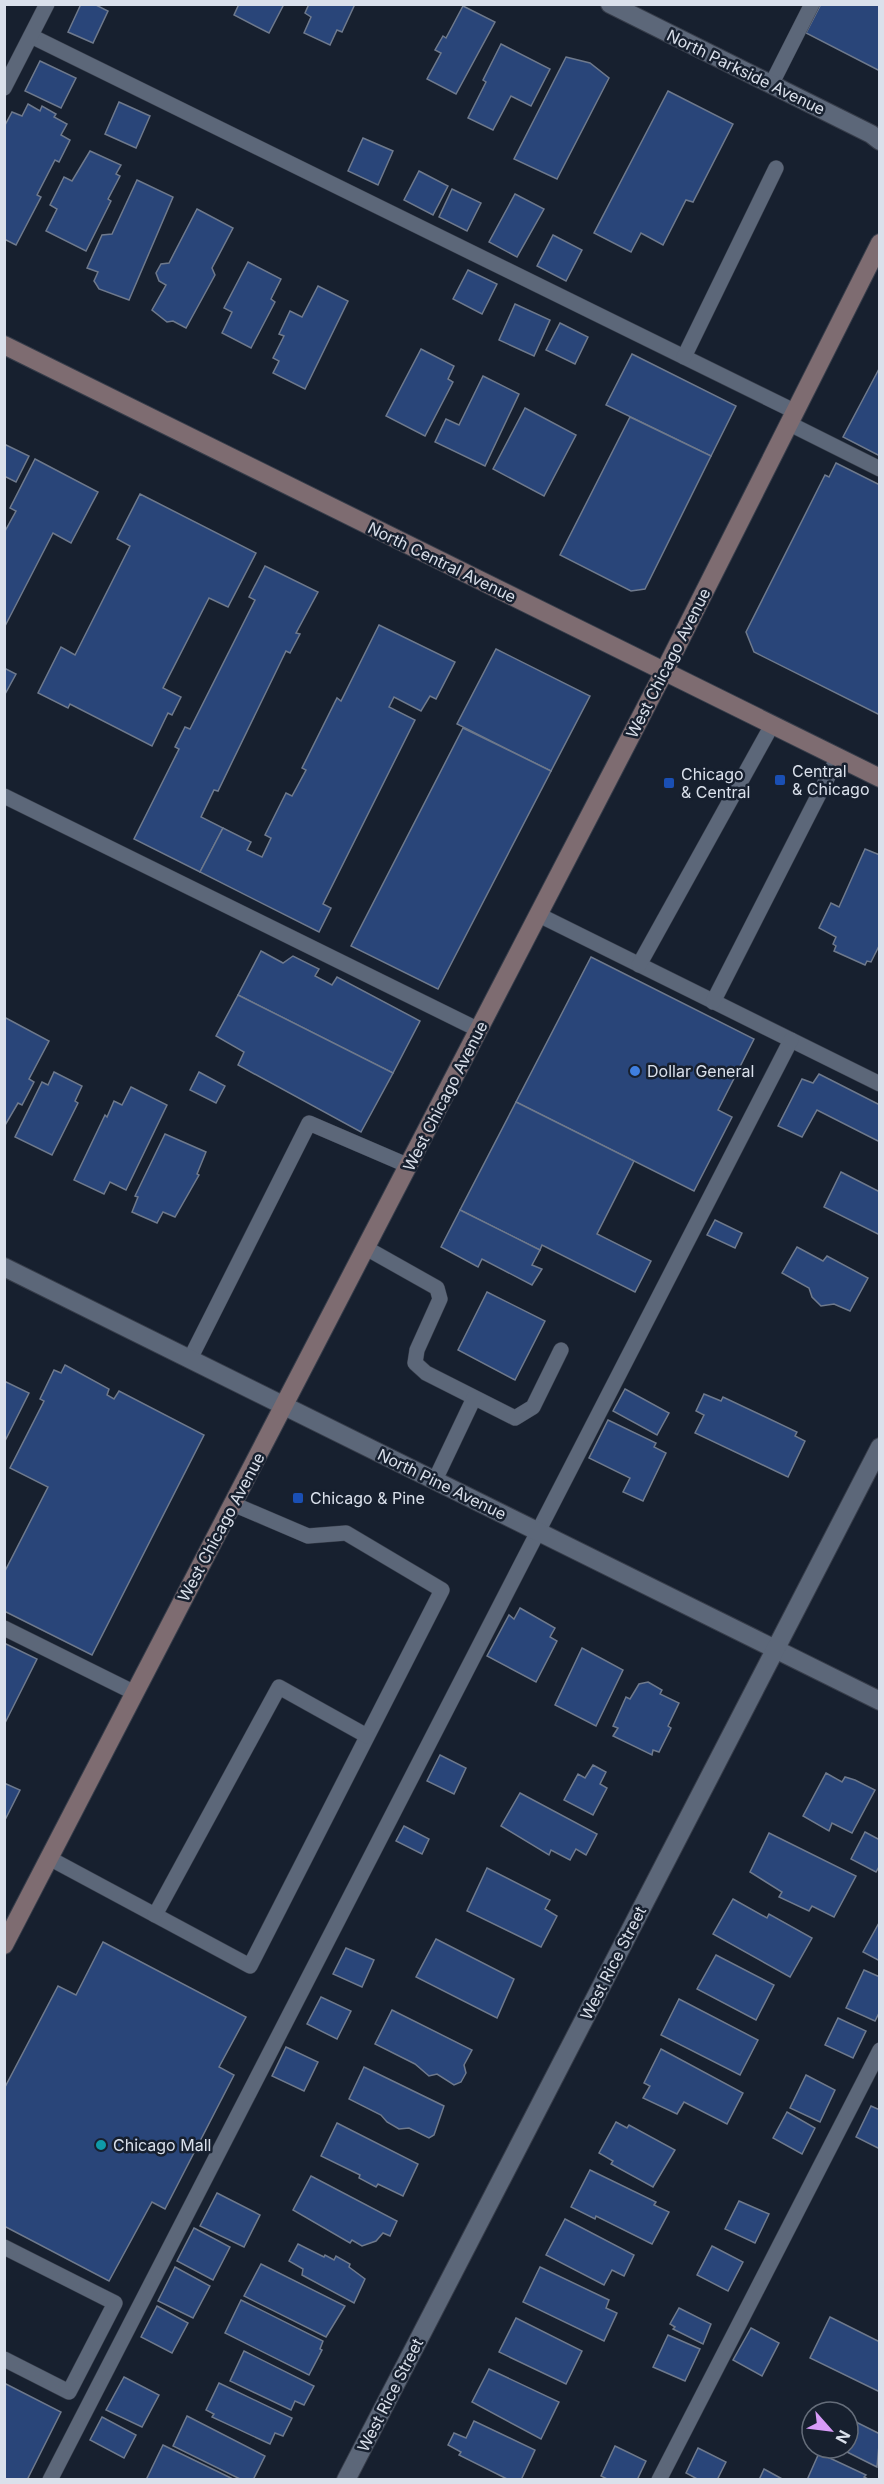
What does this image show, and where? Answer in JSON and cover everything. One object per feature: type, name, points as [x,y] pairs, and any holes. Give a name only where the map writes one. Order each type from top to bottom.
[{"type":"main road","name":"West Chicago Avenue","points":[[4,1945],[664,672],[879,243]]},
{"type":"main road","name":"North Central Avenue","points":[[4,345],[879,778]]},
{"type":"street","name":"North Parkside Avenue","points":[[610,4],[871,134],[879,141]]},
{"type":"street","name":"North Pine Avenue","points":[[4,1267],[879,1701]]},
{"type":"street","name":"West Rice Street","points":[[346,2480],[879,1447]]},
{"type":"lane","points":[[4,88],[47,4]]},
{"type":"lane","points":[[771,85],[812,4]]},
{"type":"lane","points":[[31,36],[684,357],[879,469]]},
{"type":"lane","points":[[684,357],[776,168]]},
{"type":"lane","points":[[639,965],[772,725]]},
{"type":"lane","points":[[713,1002],[838,758]]},
{"type":"lane","points":[[4,796],[479,1030]]},
{"type":"lane","points":[[539,915],[879,1084]]},
{"type":"lane","points":[[50,2480],[791,1040]]},
{"type":"lane","points":[[190,1359],[309,1123],[408,1166]]},
{"type":"lane","points":[[366,1248],[437,1288],[440,1299],[417,1350],[415,1363],[426,1373],[515,1418],[525,1414],[532,1407],[561,1350]]},
{"type":"lane","points":[[435,1480],[474,1398]]},
{"type":"lane","points":[[49,1858],[250,1966],[442,1590],[346,1533],[308,1536],[233,1504]]},
{"type":"lane","points":[[4,1628],[135,1693]]},
{"type":"lane","points":[[155,1915],[279,1687],[367,1736]]},
{"type":"lane","points":[[659,2480],[879,2050]]},
{"type":"lane","points":[[4,2247],[115,2303],[69,2392],[4,2359]]},
{"type":"building","points":[[81,4],[94,4],[108,11],[93,43],[68,32]]},
{"type":"building","points":[[239,4],[284,4],[269,33],[234,15]]},
{"type":"building","points":[[309,4],[355,4],[342,32],[337,30],[330,45],[304,33],[311,17],[305,13]]},
{"type":"building","points":[[821,4],[880,4],[880,71],[806,33]]},
{"type":"building","points":[[463,6],[495,22],[456,94],[427,79],[441,53],[435,50],[443,36],[446,38]]},
{"type":"building","points":[[501,44],[550,69],[531,106],[511,96],[493,130],[468,118]]},
{"type":"building","points":[[566,57],[590,63],[609,78],[557,179],[514,159]]},
{"type":"building","points":[[40,61],[76,78],[61,108],[25,91]]},
{"type":"building","points":[[668,91],[733,124],[693,202],[686,200],[663,245],[641,233],[631,252],[594,233]]},
{"type":"building","points":[[119,102],[150,116],[136,148],[105,134]]},
{"type":"building","points":[[28,104],[40,111],[42,106],[56,114],[54,117],[67,124],[61,135],[70,140],[59,162],[55,160],[37,195],[41,197],[16,245],[4,239],[4,127],[12,112],[22,116]]},
{"type":"building","points":[[363,138],[393,151],[378,185],[348,171]]},
{"type":"building","points":[[90,151],[121,165],[116,174],[120,176],[108,199],[111,201],[86,251],[46,231],[57,209],[50,205],[64,177],[72,181]]},
{"type":"building","points":[[419,171],[448,186],[433,215],[404,200]]},
{"type":"building","points":[[137,180],[173,197],[129,300],[99,289],[94,281],[98,272],[87,268],[102,235],[112,234]]},
{"type":"building","points":[[452,189],[481,203],[467,231],[439,217]]},
{"type":"building","points":[[515,194],[544,209],[517,257],[489,242]]},
{"type":"building","points":[[197,209],[233,228],[212,268],[215,275],[186,328],[173,321],[167,322],[152,310],[166,285],[159,281],[156,273],[161,264],[169,263]]},
{"type":"building","points":[[553,235],[582,250],[566,281],[537,266]]},
{"type":"building","points":[[248,262],[281,279],[271,299],[275,302],[251,348],[222,333],[232,312],[224,308]]},
{"type":"building","points":[[468,270],[497,284],[482,314],[453,299]]},
{"type":"building","points":[[318,286],[348,301],[305,389],[273,373],[279,361],[273,358],[284,336],[279,334],[290,311],[302,317]]},
{"type":"building","points":[[515,304],[550,320],[534,356],[499,340]]},
{"type":"building","points":[[560,323],[588,337],[575,364],[546,350]]},
{"type":"building","points":[[421,349],[454,366],[448,379],[453,382],[425,436],[386,416]]},
{"type":"building","points":[[632,354],[736,406],[711,456],[606,405]]},
{"type":"building","points":[[880,367],[880,456],[843,437]]},
{"type":"building","points":[[483,376],[519,394],[485,466],[435,442],[446,419],[459,425]]},
{"type":"building","points":[[525,408],[576,435],[544,496],[493,469]]},
{"type":"building","points":[[630,417],[711,456],[645,589],[631,591],[560,555]]},
{"type":"building","points":[[4,444],[29,456],[16,482],[4,476]]},
{"type":"building","points":[[35,459],[98,492],[71,543],[53,533],[4,628],[4,533],[16,511],[10,508]]},
{"type":"building","points":[[836,463],[880,485],[880,715],[754,652],[746,632],[825,475],[829,477]]},
{"type":"building","points":[[140,494],[256,553],[228,607],[209,598],[163,688],[181,697],[172,715],[168,713],[152,746],[70,704],[68,708],[38,693],[61,647],[75,655],[130,546],[117,539]]},
{"type":"building","points":[[265,566],[318,592],[296,633],[300,634],[290,653],[286,651],[218,791],[214,790],[201,817],[223,828],[200,872],[134,839],[179,749],[175,747],[185,727],[190,729],[255,600],[249,597]]},
{"type":"building","points":[[379,625],[455,662],[436,699],[430,696],[421,711],[394,697],[389,707],[415,720],[323,904],[331,908],[319,932],[200,872],[223,828],[251,842],[247,850],[262,857],[271,838],[265,835],[286,793],[292,796],[306,770],[302,768],[337,698],[341,701]]},
{"type":"building","points":[[496,649],[590,696],[551,771],[457,724]]},
{"type":"building","points":[[4,668],[16,674],[4,696]]},
{"type":"building","points":[[463,728],[551,771],[438,989],[351,946]]},
{"type":"building","points":[[865,849],[880,855],[880,944],[871,962],[867,961],[865,965],[834,951],[836,946],[833,944],[836,937],[819,928],[831,903],[839,907]]},
{"type":"building","points":[[261,951],[283,963],[293,956],[319,969],[315,976],[332,985],[337,977],[420,1021],[393,1073],[238,995]]},
{"type":"building","name":"Dollar General","points":[[591,957],[754,1039],[718,1110],[732,1117],[694,1191],[516,1102]]},
{"type":"building","points":[[238,995],[393,1073],[361,1132],[238,1065],[244,1052],[216,1036]]},
{"type":"building","points":[[4,1017],[49,1041],[29,1079],[34,1082],[22,1105],[18,1103],[4,1127]]},
{"type":"building","points":[[54,1072],[82,1086],[75,1101],[78,1103],[52,1155],[15,1137],[42,1082],[48,1085]]},
{"type":"building","points":[[199,1072],[225,1086],[216,1103],[190,1090]]},
{"type":"building","points":[[819,1074],[880,1105],[880,1142],[817,1110],[802,1137],[778,1126],[802,1079],[813,1083]]},
{"type":"building","points":[[131,1087],[167,1105],[126,1190],[110,1182],[104,1194],[74,1180],[105,1115],[107,1117],[114,1101],[122,1105]]},
{"type":"building","points":[[516,1102],[634,1161],[597,1234],[651,1261],[635,1292],[542,1245],[540,1250],[460,1210]]},
{"type":"building","points":[[165,1134],[206,1152],[197,1174],[199,1175],[175,1217],[163,1212],[157,1223],[132,1212],[138,1197],[135,1196]]},
{"type":"building","points":[[841,1172],[880,1192],[880,1235],[824,1207]]},
{"type":"building","points":[[460,1210],[540,1250],[532,1265],[542,1269],[532,1285],[482,1259],[478,1267],[441,1247]]},
{"type":"building","points":[[715,1220],[742,1233],[735,1248],[707,1235]]},
{"type":"building","points":[[797,1247],[823,1261],[827,1256],[868,1278],[850,1311],[834,1304],[821,1306],[812,1297],[809,1288],[782,1273]]},
{"type":"building","points":[[487,1292],[545,1321],[515,1380],[458,1350]]},
{"type":"building","points":[[65,1365],[109,1389],[107,1395],[114,1399],[119,1391],[204,1435],[92,1655],[4,1611],[4,1573],[48,1487],[10,1468],[44,1401],[40,1399],[54,1370],[61,1373]]},
{"type":"building","points":[[4,1381],[29,1393],[4,1443]]},
{"type":"building","points":[[625,1389],[669,1413],[657,1435],[613,1411]]},
{"type":"building","points":[[704,1394],[721,1401],[723,1397],[797,1432],[795,1436],[805,1441],[788,1477],[695,1433],[704,1415],[696,1411]]},
{"type":"building","points":[[608,1420],[656,1443],[654,1447],[666,1453],[643,1501],[623,1492],[630,1478],[589,1458]]},
{"type":"building","points":[[520,1608],[555,1628],[550,1637],[557,1641],[536,1682],[487,1656],[509,1615],[514,1619]]},
{"type":"building","points":[[4,1643],[37,1659],[4,1725]]},
{"type":"building","points":[[582,1648],[623,1670],[596,1726],[555,1705]]},
{"type":"building","points":[[648,1682],[662,1690],[660,1694],[679,1703],[668,1726],[671,1728],[659,1752],[653,1750],[652,1755],[613,1736],[618,1728],[613,1726],[626,1697],[630,1699],[639,1684]]},
{"type":"building","points":[[440,1755],[466,1768],[454,1794],[427,1781]]},
{"type":"building","points":[[593,1765],[606,1772],[600,1784],[607,1788],[593,1815],[564,1800],[578,1774],[585,1778]]},
{"type":"building","points":[[826,1773],[842,1782],[845,1777],[875,1790],[852,1833],[832,1823],[829,1831],[803,1816]]},
{"type":"building","points":[[4,1783],[20,1790],[4,1822]]},
{"type":"building","points":[[520,1793],[597,1834],[586,1855],[576,1849],[570,1860],[551,1850],[549,1855],[501,1826]]},
{"type":"building","points":[[404,1826],[429,1839],[422,1854],[396,1841]]},
{"type":"building","points":[[865,1832],[880,1840],[880,1865],[876,1872],[851,1859]]},
{"type":"building","points":[[769,1833],[856,1876],[834,1917],[812,1906],[809,1911],[779,1897],[782,1892],[750,1872]]},
{"type":"building","points":[[487,1868],[550,1900],[545,1909],[557,1916],[541,1947],[467,1911]]},
{"type":"building","points":[[733,1899],[767,1918],[769,1914],[812,1938],[790,1977],[713,1934]]},
{"type":"building","points":[[880,1921],[880,1961],[863,1952]]},
{"type":"building","points":[[436,1939],[514,1979],[497,2018],[416,1977]]},
{"type":"building","name":"Chicago Mall","points":[[103,1942],[246,2017],[219,2067],[234,2075],[165,2209],[152,2202],[109,2281],[4,2226],[4,2089],[58,1986],[76,1995]]},
{"type":"building","points":[[346,1948],[374,1960],[362,1987],[333,1974]]},
{"type":"building","points":[[716,1955],[774,1985],[756,2020],[697,1989]]},
{"type":"building","points":[[864,1970],[880,1977],[880,2011],[875,2021],[846,2008]]},
{"type":"building","points":[[321,1997],[351,2011],[337,2039],[307,2024]]},
{"type":"building","points":[[679,1999],[758,2040],[740,2075],[661,2035]]},
{"type":"building","points":[[392,2010],[472,2050],[464,2065],[466,2073],[461,2082],[454,2085],[437,2074],[429,2076],[415,2064],[375,2044]]},
{"type":"building","points":[[838,2018],[866,2031],[853,2058],[825,2045]]},
{"type":"building","points":[[286,2047],[318,2062],[304,2091],[272,2076]]},
{"type":"building","points":[[661,2049],[743,2093],[727,2124],[684,2102],[677,2114],[643,2098],[650,2086],[644,2083]]},
{"type":"building","points":[[364,2067],[444,2106],[434,2135],[429,2138],[409,2128],[399,2129],[387,2122],[381,2115],[349,2099]]},
{"type":"building","points":[[806,2075],[835,2090],[820,2122],[790,2108]]},
{"type":"building","points":[[871,2106],[880,2110],[880,2149],[856,2137]]},
{"type":"building","points":[[787,2112],[815,2128],[802,2154],[773,2138]]},
{"type":"building","points":[[616,2122],[627,2128],[629,2125],[675,2150],[653,2187],[611,2164],[613,2161],[599,2153]]},
{"type":"building","points":[[337,2123],[418,2164],[403,2196],[378,2184],[376,2187],[359,2178],[360,2175],[321,2156]]},
{"type":"building","points":[[590,2170],[656,2202],[654,2205],[669,2212],[652,2244],[596,2216],[595,2219],[571,2207]]},
{"type":"building","points":[[311,2176],[397,2221],[390,2236],[383,2233],[376,2241],[362,2246],[352,2240],[350,2243],[293,2210]]},
{"type":"building","points":[[217,2193],[260,2215],[244,2247],[200,2226]]},
{"type":"building","points":[[739,2201],[769,2214],[755,2243],[725,2229]]},
{"type":"building","points":[[565,2219],[634,2255],[624,2276],[612,2270],[604,2285],[546,2255]]},
{"type":"building","points":[[194,2228],[230,2247],[213,2280],[177,2261]]},
{"type":"building","points":[[298,2244],[324,2257],[325,2255],[334,2260],[336,2256],[350,2264],[349,2267],[365,2279],[354,2303],[302,2275],[303,2269],[289,2261]]},
{"type":"building","points":[[712,2246],[743,2262],[728,2291],[697,2275]]},
{"type":"building","points":[[261,2264],[345,2306],[326,2337],[244,2296]]},
{"type":"building","points":[[175,2267],[210,2286],[193,2318],[158,2301]]},
{"type":"building","points":[[540,2267],[609,2300],[606,2308],[617,2313],[604,2341],[523,2302]]},
{"type":"building","points":[[241,2300],[323,2341],[320,2349],[322,2350],[309,2375],[225,2333]]},
{"type":"building","points":[[157,2306],[188,2323],[172,2353],[141,2337]]},
{"type":"building","points":[[679,2308],[711,2324],[703,2344],[673,2329],[675,2327],[670,2324]]},
{"type":"building","points":[[830,2317],[880,2342],[880,2392],[810,2358]]},
{"type":"building","points":[[516,2318],[582,2351],[566,2384],[499,2352]]},
{"type":"building","points":[[751,2328],[779,2343],[762,2376],[733,2360]]},
{"type":"building","points":[[668,2335],[700,2349],[685,2381],[653,2367]]},
{"type":"building","points":[[244,2351],[314,2386],[304,2405],[295,2401],[291,2410],[230,2381]]},
{"type":"building","points":[[489,2369],[559,2402],[541,2439],[472,2402]]},
{"type":"building","points":[[124,2377],[159,2395],[142,2427],[106,2410]]},
{"type":"building","points":[[4,2383],[61,2412],[27,2480],[4,2480]]},
{"type":"building","points":[[219,2383],[292,2418],[283,2436],[275,2433],[270,2444],[212,2417],[214,2414],[206,2410]]},
{"type":"building","points":[[187,2416],[265,2456],[253,2480],[242,2480],[173,2446]]},
{"type":"building","points":[[102,2417],[136,2435],[124,2458],[90,2440]]},
{"type":"building","points":[[474,2421],[535,2450],[521,2480],[509,2480],[459,2455],[461,2452],[448,2445],[454,2433],[466,2438]]},
{"type":"building","points":[[860,2424],[880,2434],[877,2467],[860,2458]]},
{"type":"building","points":[[163,2445],[235,2480],[146,2480]]},
{"type":"building","points":[[615,2446],[646,2461],[637,2480],[609,2480],[601,2476]]},
{"type":"building","points":[[698,2448],[726,2462],[717,2480],[699,2480],[686,2473]]},
{"type":"building","points":[[816,2460],[834,2460],[866,2475],[864,2477],[870,2480],[807,2480]]},
{"type":"building","points":[[764,2469],[784,2480],[759,2480]]},
{"type":"place","name":"Central & Chicago","points":[[780,780]]},
{"type":"place","name":"Chicago & Central","points":[[669,783]]},
{"type":"place","name":"Dollar General","points":[[635,1071]]},
{"type":"place","name":"Chicago & Pine","points":[[298,1498]]},
{"type":"place","name":"Chicago Mall","points":[[101,2145]]}]
